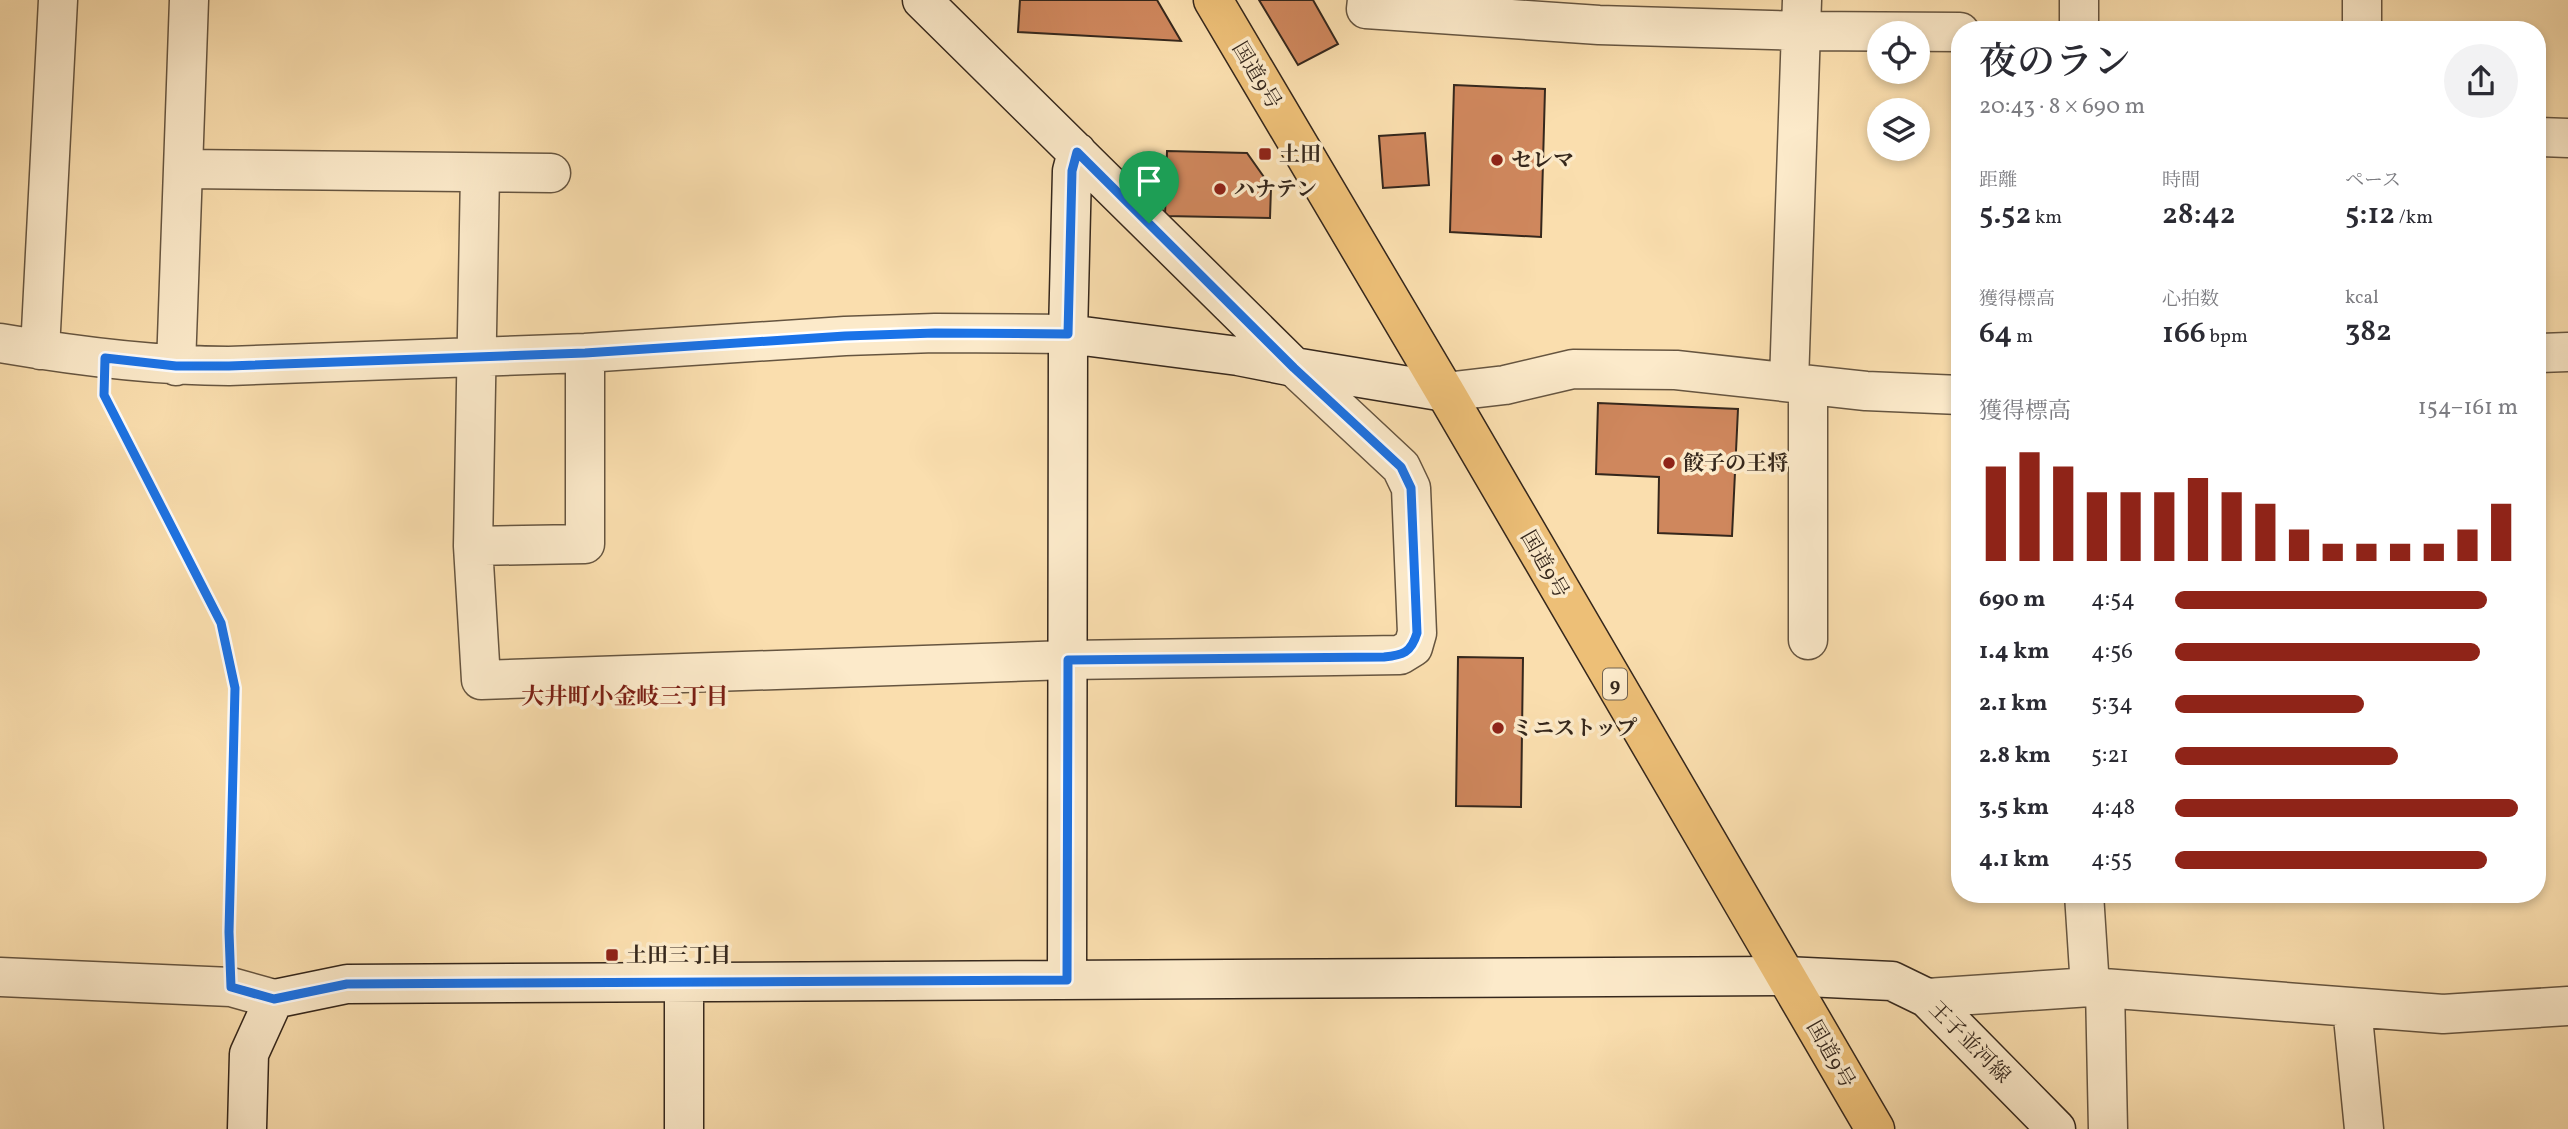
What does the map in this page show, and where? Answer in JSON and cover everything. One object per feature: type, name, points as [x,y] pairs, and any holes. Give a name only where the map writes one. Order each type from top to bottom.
[{"type":"highway","name":"国道9号","points":[[1213,0],[1875,1129]]},
{"type":"street","points":[[40,350],[58,0]]},
{"type":"street","points":[[176,366],[189,0]]},
{"type":"street","points":[[480,173],[473,546],[481,680],[1068,660],[1384,657],[1400,655],[1413,646],[1417,633],[1411,488],[1401,467],[1294,368],[922,0]]},
{"type":"street","points":[[1367,0],[1366,9],[1802,15],[1951,31]]},
{"type":"street","points":[[2078,0],[2079,21]]},
{"type":"street","points":[[2362,0],[2362,21]]},
{"type":"street","points":[[1802,15],[1799,384],[1808,640]]},
{"type":"street","points":[[2546,137],[2568,138]]},
{"type":"street","points":[[1067,980],[1068,334],[1072,171],[1077,152]]},
{"type":"street","points":[[184,169],[551,173]]},
{"type":"street","points":[[0,343],[176,366],[229,366],[585,353],[845,336],[935,333],[1068,334],[1238,356],[1294,368],[1445,392],[1505,384],[1573,369],[1676,370],[1866,391],[1951,394]]},
{"type":"street","points":[[2546,353],[2568,352]]},
{"type":"street","points":[[473,546],[585,544],[585,353]]},
{"type":"street","points":[[2085,903],[2097,987],[2108,1129]]},
{"type":"street","name":"王子並河線","points":[[274,999],[347,984],[1785,976],[1892,981],[1927,998],[2056,1129]]},
{"type":"street","points":[[0,977],[231,987],[274,999],[249,1054],[247,1129]]},
{"type":"street","points":[[684,983],[684,1129]]},
{"type":"street","points":[[1927,998],[2097,987],[2443,1014],[2568,1006]]},
{"type":"street","points":[[2353,1007],[2364,1129]]},
{"type":"path","points":[[105,358],[104,395],[221,623],[235,688],[229,932],[231,987]]},
{"type":"building","points":[[1020,0],[1157,0],[1181,41],[1018,32]]},
{"type":"building","points":[[1259,0],[1313,0],[1338,44],[1298,65]]},
{"type":"building","name":"セレマ","points":[[1454,85],[1545,89],[1541,237],[1450,232]]},
{"type":"building","points":[[1425,133],[1429,185],[1383,188],[1379,136]]},
{"type":"building","points":[[1167,151],[1247,153],[1271,187],[1270,218],[1165,216]]},
{"type":"building","points":[[1598,403],[1738,409],[1732,536],[1658,533],[1659,477],[1596,474]]},
{"type":"building","points":[[1458,657],[1523,658],[1521,807],[1456,806]]},
{"type":"place","name":"土田","points":[[1265,154]]},
{"type":"place","name":"セレマ","points":[[1497,160]]},
{"type":"place","name":"ハナテン","points":[[1220,189]]},
{"type":"place","name":"餃子の王将","points":[[1669,463]]},
{"type":"place","name":"ミニストップ","points":[[1498,728]]},
{"type":"place","name":"土田三丁目","points":[[612,955]]},
{"type":"district","name":"大井町小金岐三丁目","points":[[625,696]]},
{"type":"route","points":[[1077,152],[1149,223],[1294,368],[1401,467],[1411,488],[1417,633],[1413,646],[1400,655],[1384,657],[1068,660],[1067,980],[347,984],[274,999],[231,987],[229,932],[235,688],[221,623],[104,395],[105,358],[176,366],[229,366],[585,353],[845,336],[935,333],[1068,334],[1072,171],[1077,152]]}]
